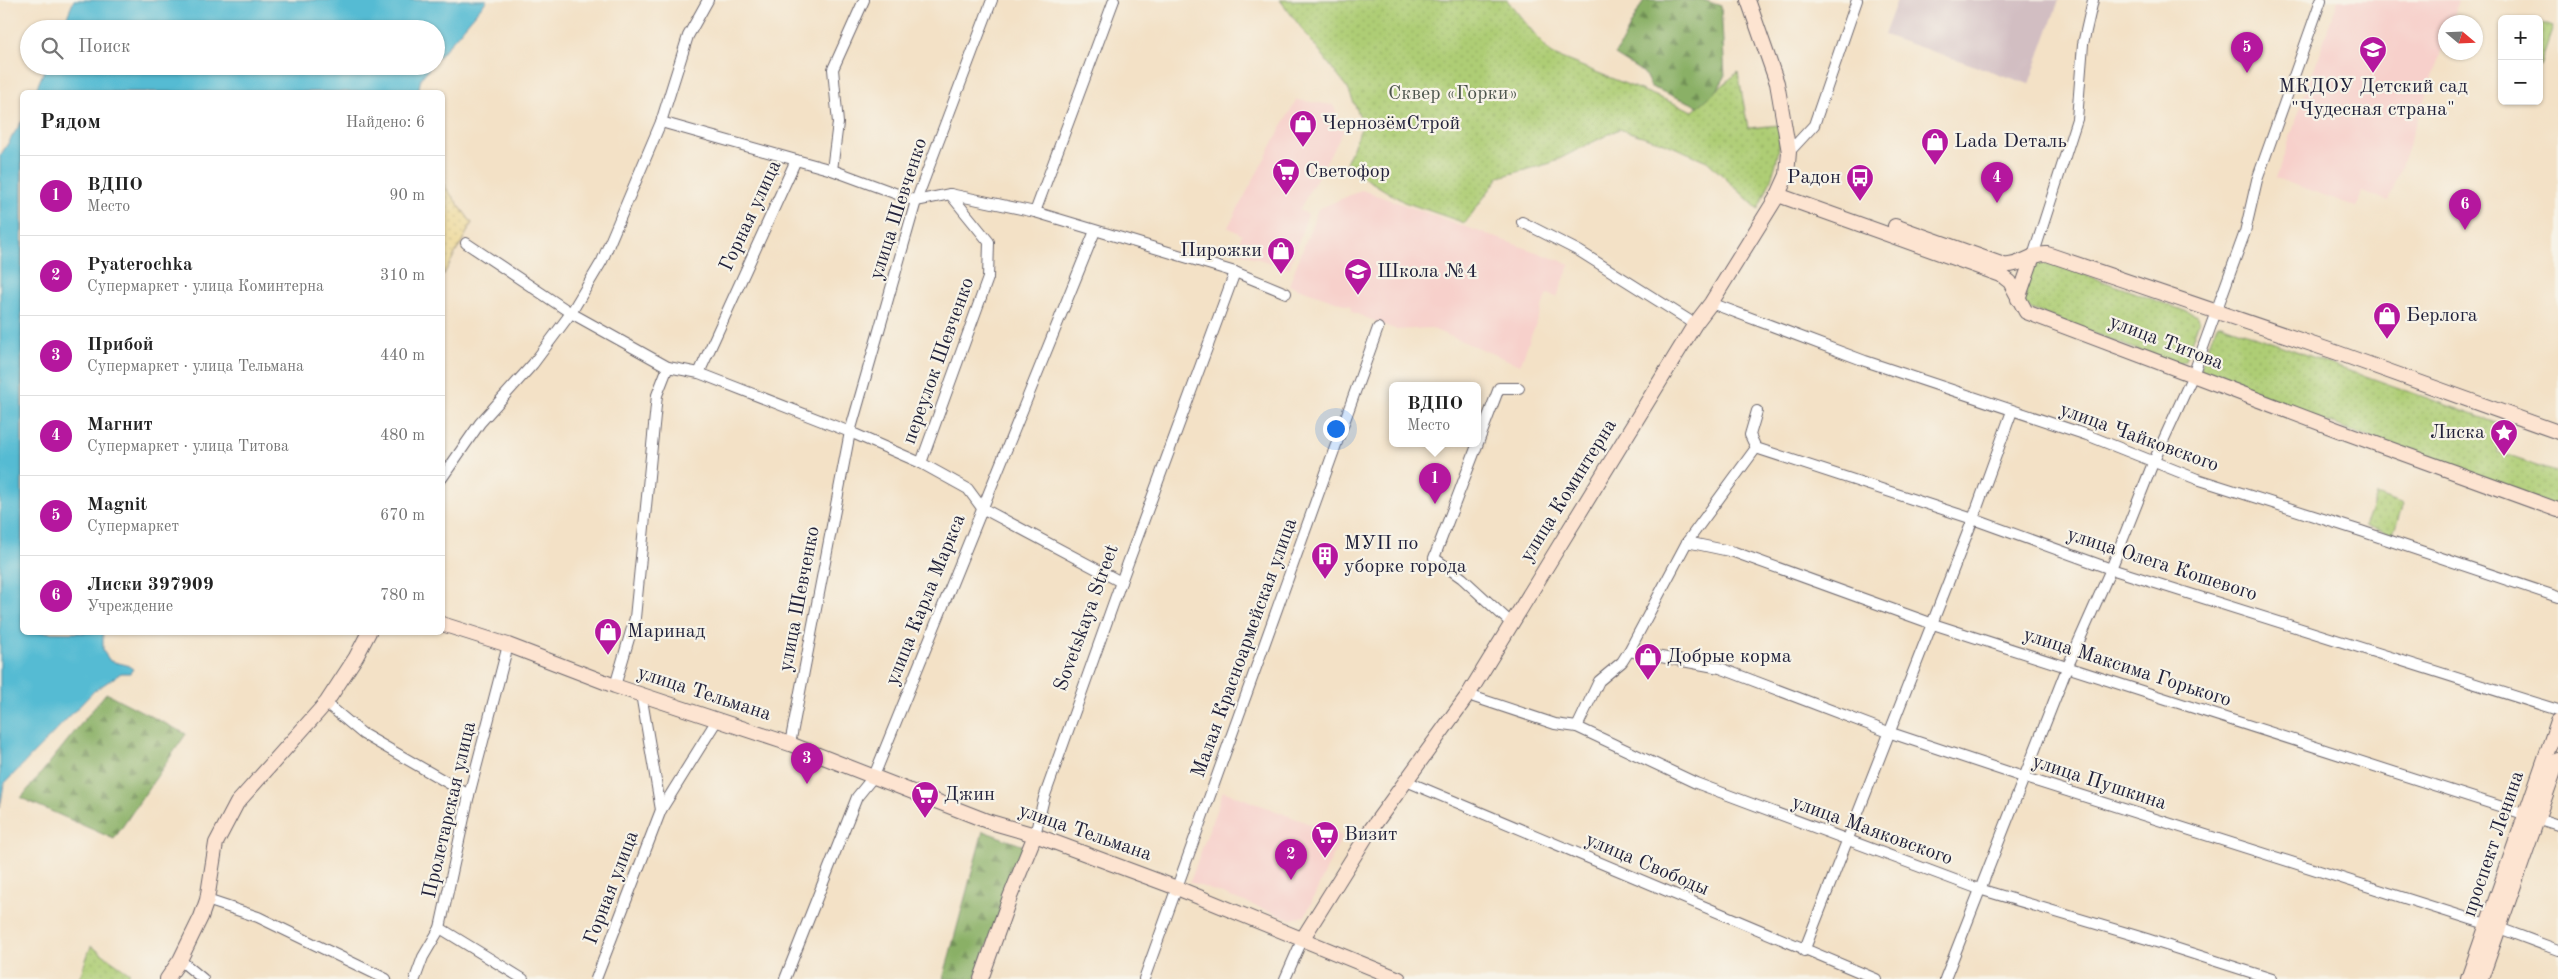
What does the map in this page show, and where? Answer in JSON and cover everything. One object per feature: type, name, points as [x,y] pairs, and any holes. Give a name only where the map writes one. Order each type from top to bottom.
[{"type":"street","points":[[445,474],[480,423],[533,364],[572,313],[602,261],[661,122],[688,36],[708,0]]},
{"type":"street","points":[[832,170],[838,123],[833,69],[864,0]]},
{"type":"street","name":"улица Шевченко","points":[[790,744],[850,432],[916,201],[992,0]]},
{"type":"street","points":[[1035,212],[1114,0]]},
{"type":"street","name":"улица Коминтерна","points":[[1285,979],[1303,938],[1369,832],[1468,695],[1695,324],[1711,303],[1780,191],[1787,175],[1789,152],[1777,83],[1748,0]]},
{"type":"street","points":[[1789,152],[1814,125],[1857,0]]},
{"type":"street","points":[[2018,299],[2040,255],[2040,238],[2078,119],[2083,44],[2093,0]]},
{"type":"street","points":[[1945,979],[2068,668],[2111,569],[2153,463],[2193,375],[2245,232],[2257,180],[2321,0]]},
{"type":"street","points":[[661,122],[796,160]]},
{"type":"street","name":"Горная улица","points":[[699,373],[796,160],[832,170],[916,201]]},
{"type":"street","points":[[1780,191],[2004,265],[2011,266],[2040,255],[2217,311],[2558,432]]},
{"type":"street","name":"улица Титова","points":[[1780,191],[2001,275],[2010,282],[2026,312],[2338,430],[2558,510]]},
{"type":"street","points":[[916,201],[950,194],[1035,212],[1235,272],[1286,293]]},
{"type":"street","name":"переулок Шевченко","points":[[921,463],[988,278],[989,242],[950,194]]},
{"type":"street","points":[[1522,222],[1579,251],[1695,324]]},
{"type":"street","name":"улица Карла Маркса","points":[[785,979],[857,797],[874,776],[1096,231]]},
{"type":"street","points":[[466,243],[572,313],[668,367],[699,373],[850,432],[921,463],[968,489],[982,508],[1121,582]]},
{"type":"street","name":"Sovetskaya Street","points":[[982,979],[1010,897],[1035,835],[1044,798],[1121,582],[1235,272]]},
{"type":"street","name":"улица Чайковского","points":[[1711,303],[1865,361],[2087,435],[2153,463],[2558,597]]},
{"type":"street","name":"Малая Красноармейская улица","points":[[1144,979],[1378,328]]},
{"type":"street","points":[[614,686],[635,618],[656,396],[668,367]]},
{"type":"street","points":[[1481,435],[1499,388],[1519,388]]},
{"type":"street","points":[[1577,727],[1599,681],[1622,662],[1629,651],[1687,542],[1756,448],[1750,435],[1758,411]]},
{"type":"street","points":[[1804,951],[1933,624],[2012,411]]},
{"type":"street","points":[[1476,447],[1434,558],[1462,578],[1511,622]]},
{"type":"street","name":"улица Олега Кошевого","points":[[1756,448],[1973,519],[2111,569],[2558,710]]},
{"type":"street","name":"улица Максима Горького","points":[[1687,542],[1734,552],[1933,624],[2558,825]]},
{"type":"street","name":"улица Тельмана","points":[[445,625],[508,644],[614,686],[790,744],[987,821],[1035,835],[1178,888],[1399,979]]},
{"type":"street","points":[[167,979],[180,960],[207,900],[216,843],[237,803],[326,703],[356,657],[367,635]]},
{"type":"street","name":"Пролетарская улица","points":[[415,979],[423,957],[440,928],[469,795],[508,644]]},
{"type":"street","name":"улица Пушкина","points":[[1629,651],[1720,668],[1891,733],[2026,778],[2493,926],[2558,950]]},
{"type":"street","points":[[641,694],[661,810]]},
{"type":"street","name":"улица Маяковского","points":[[1468,695],[1555,724],[1577,727],[1696,783],[1979,889],[2147,939],[2272,979]]},
{"type":"street","points":[[326,703],[363,734],[469,795]]},
{"type":"street","name":"Горная улица","points":[[596,979],[661,810],[717,720]]},
{"type":"street","name":"проспект Ленина","points":[[2468,979],[2493,926],[2532,816],[2558,721]]},
{"type":"street","name":"проспект Ленина","points":[[2532,816],[2558,760]]},
{"type":"street","name":"улица Свободы","points":[[1406,781],[1804,951],[1876,979]]},
{"type":"street","points":[[207,900],[258,917],[386,979]]},
{"type":"street","name":"проспект Ленина","points":[[2481,979],[2493,926]]},
{"type":"street","points":[[440,928],[523,979]]},
{"type":"street","points":[[180,960],[202,979]]},
{"type":"shaded area","points":[[1897,0],[2059,0],[2029,84],[1884,35]]},
{"type":"shaded area","name":"МКДОУ Детский сад \"Чудесная страна\"","points":[[2338,0],[2459,0],[2454,15],[2438,15],[2438,60],[2389,201],[2362,192],[2357,207],[2276,178]]},
{"type":"shaded area","points":[[1296,100],[1333,105],[1344,130],[1299,210],[1308,214],[1289,269],[1235,251],[1242,235],[1228,227]]},
{"type":"shaded area","points":[[1362,190],[1570,264],[1557,297],[1547,294],[1520,365],[1430,328],[1397,330],[1352,312],[1350,306],[1289,285],[1318,209]]},
{"type":"shaded area","points":[[1223,791],[1342,836],[1305,916],[1291,919],[1190,882]]},
{"type":"green space","name":"Сквер «Горки»","points":[[1280,0],[1507,0],[1551,54],[1693,111],[1738,72],[1748,128],[1779,125],[1779,148],[1771,178],[1758,209],[1707,161],[1662,142],[1619,129],[1551,163],[1499,177],[1465,223],[1404,202],[1345,166],[1363,124],[1348,89]]},
{"type":"green space","points":[[1644,0],[1703,0],[1721,6],[1725,77],[1706,109],[1651,87],[1644,73],[1615,55]]},
{"type":"green space","points":[[2543,23],[2553,27],[2543,56]]},
{"type":"green space","points":[[2042,259],[2196,315],[2199,321],[2185,360],[2176,365],[2031,309],[2024,303],[2031,262]]},
{"type":"green space","points":[[2217,324],[2502,425],[2505,427],[2497,452],[2558,473],[2558,507],[2200,375],[2200,367]]},
{"type":"green space","points":[[2377,495],[2403,505],[2393,534],[2365,526]]},
{"type":"green space","points":[[106,693],[186,734],[114,839],[21,798]]},
{"type":"green space","points":[[983,831],[1024,846],[975,979],[943,979]]},
{"type":"green space","points":[[91,946],[130,973],[124,979],[79,979]]},
{"type":"sand","points":[[445,187],[472,223],[445,272]]},
{"type":"water","points":[[74,0],[487,0],[445,49],[445,20],[66,20]]},
{"type":"water","points":[[42,75],[424,75],[418,90],[36,90]]},
{"type":"water","points":[[20,124],[20,635],[103,635],[103,651],[110,661],[127,665],[133,669],[130,673],[121,673],[94,691],[4,784],[0,808],[0,156]]},
{"type":"place","name":"Magnit","points":[[2247,73]]},
{"type":"place","name":"МКДОУ Детский сад \"Чудесная страна\"","points":[[2373,74]]},
{"type":"place","name":"ЧернозёмСтрой","points":[[1303,148]]},
{"type":"place","name":"Lada Dеталь","points":[[1935,166]]},
{"type":"place","name":"Светофор","points":[[1286,196]]},
{"type":"place","name":"Радон","points":[[1860,202]]},
{"type":"place","name":"Магнит","points":[[1997,203]]},
{"type":"place","name":"Лиски 397909","points":[[2465,230]]},
{"type":"place","name":"Пирожки","points":[[1281,275]]},
{"type":"place","name":"Школа №4","points":[[1358,296]]},
{"type":"place","name":"Берлога","points":[[2387,340]]},
{"type":"place","name":"Лиска","points":[[2504,457]]},
{"type":"place","name":"ВДПО","points":[[1435,504]]},
{"type":"place","name":"МУП по уборке города","points":[[1325,580]]},
{"type":"place","name":"Маринад","points":[[608,656]]},
{"type":"place","name":"Добрые корма","points":[[1648,681]]},
{"type":"place","name":"Прибой","points":[[807,784]]},
{"type":"place","name":"Джин","points":[[925,819]]},
{"type":"place","name":"Визит","points":[[1325,859]]},
{"type":"place","name":"Pyaterochka","points":[[1291,880]]}]
